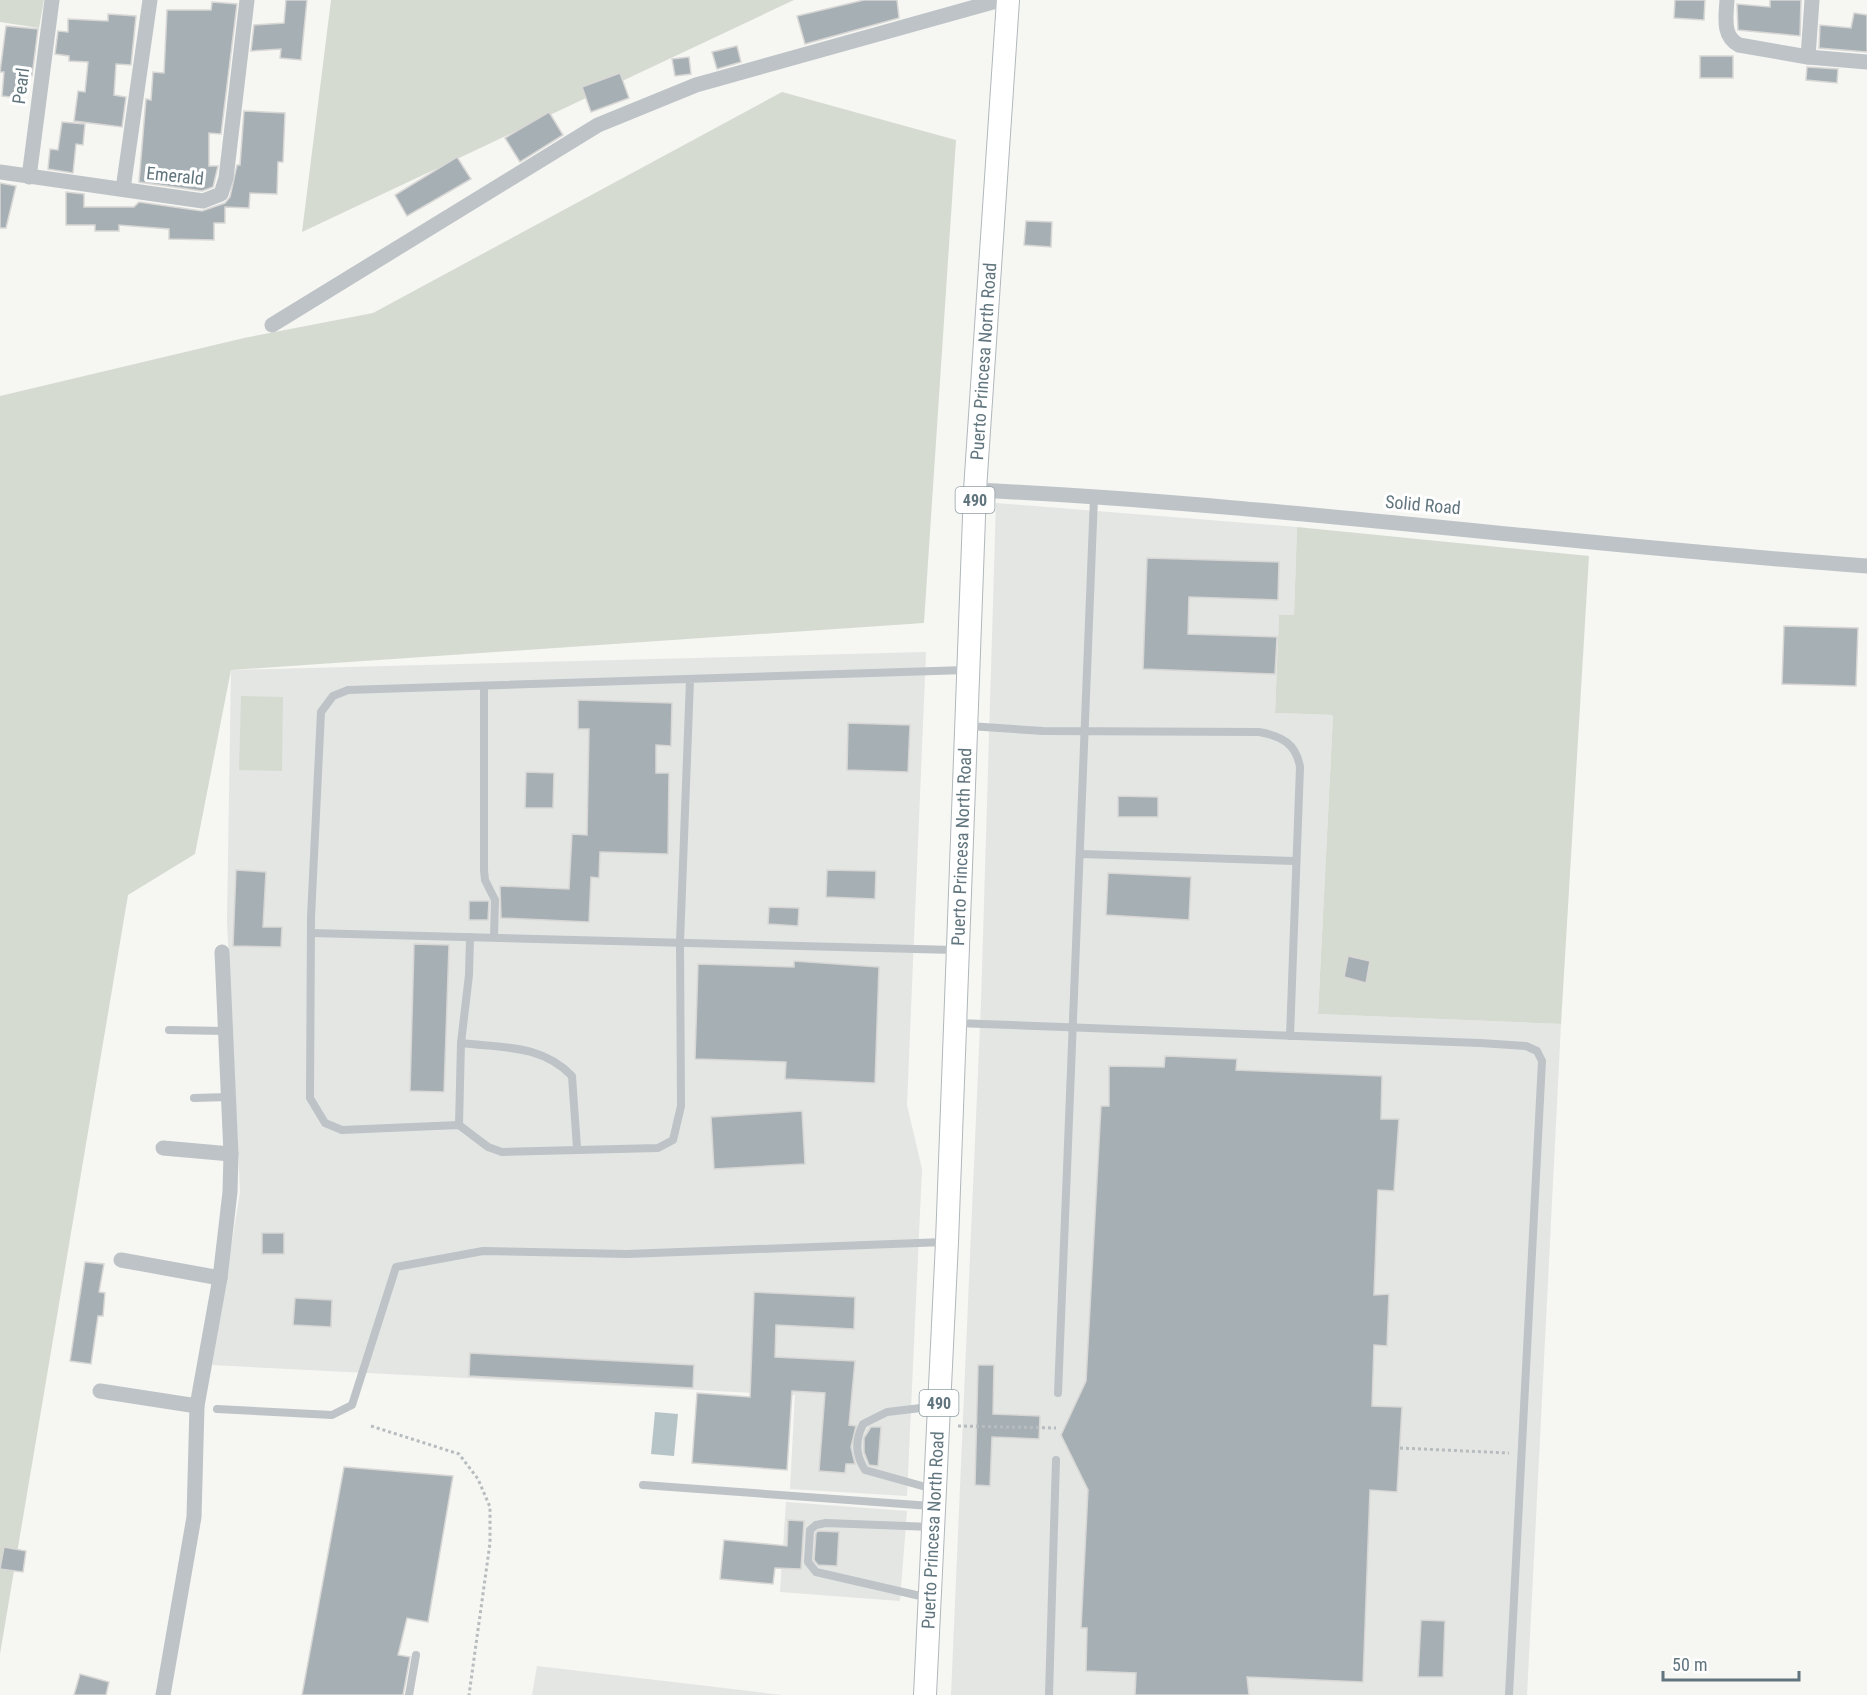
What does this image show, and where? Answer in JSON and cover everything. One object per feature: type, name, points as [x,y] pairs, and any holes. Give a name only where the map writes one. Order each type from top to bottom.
[{"type":"main road","name":"Puerto Princesa North Road","points":[[925,1695],[947,1242],[975,490],[1008,0]]},
{"type":"street","name":"Pearl","points":[[29,177],[52,0]]},
{"type":"street","points":[[123,189],[150,0]]},
{"type":"street","name":"Emerald","points":[[0,172],[203,201],[221,195],[226,178],[247,0]]},
{"type":"street","points":[[272,325],[598,125],[696,85],[1000,0]]},
{"type":"street","points":[[1727,0],[1726,20],[1731,41],[1750,48],[1808,57],[1867,62]]},
{"type":"street","points":[[1808,57],[1812,0]]},
{"type":"street","name":"Solid Road","points":[[975,490],[1094,497],[1449,527],[1867,566]]},
{"type":"street","points":[[164,1695],[194,1517],[197,1406],[219,1278],[231,1154],[222,952]]},
{"type":"street","points":[[163,1148],[231,1154]]},
{"type":"street","points":[[121,1260],[219,1278]]},
{"type":"street","points":[[100,1391],[197,1406]]},
{"type":"lane","points":[[1058,1393],[1075,1027],[1094,497]]},
{"type":"lane","points":[[690,680],[680,942],[681,1106],[673,1140],[658,1148],[494,1151],[459,1125],[342,1130],[325,1123],[316,1112],[310,1098],[311,933],[321,712],[333,696],[348,690],[969,670]]},
{"type":"lane","points":[[484,686],[483,870],[485,880],[495,900],[494,937]]},
{"type":"lane","points":[[965,726],[1086,732],[1259,732],[1278,736],[1298,753],[1300,767],[1290,1036]]},
{"type":"lane","points":[[1081,854],[1295,861]]},
{"type":"lane","points":[[311,933],[957,950]]},
{"type":"lane","points":[[459,1125],[461,1043],[469,975],[470,937]]},
{"type":"lane","points":[[954,1023],[1480,1043],[1526,1046],[1537,1051],[1542,1061],[1509,1695]]},
{"type":"lane","points":[[169,1030],[226,1031]]},
{"type":"lane","points":[[461,1043],[536,1052],[559,1063],[572,1076],[577,1148]]},
{"type":"lane","points":[[194,1098],[228,1097]]},
{"type":"lane","points":[[217,1409],[332,1415],[352,1405],[396,1267],[483,1251],[627,1254],[947,1242]]},
{"type":"lane","points":[[934,1508],[865,1470],[858,1460],[856,1450],[863,1424],[887,1412],[939,1416]]},
{"type":"lane","points":[[1049,1695],[1056,1460]]},
{"type":"lane","points":[[643,1485],[934,1508]]},
{"type":"lane","points":[[930,1598],[816,1572],[808,1562],[810,1530],[816,1525],[934,1508]]},
{"type":"lane","points":[[409,1695],[416,1655]]},
{"type":"path","points":[[939,1416],[1056,1428]]},
{"type":"path","points":[[371,1426],[459,1454],[478,1479],[490,1507],[490,1543],[469,1695]]},
{"type":"path","points":[[1400,1448],[1520,1453]]},
{"type":"shaded area","points":[[0,0],[44,0],[39,28],[0,22]]},
{"type":"shaded area","points":[[331,0],[794,0],[302,232]]},
{"type":"shaded area","points":[[782,92],[956,140],[924,623],[231,670],[195,854],[128,895],[0,1654],[0,396],[244,338],[373,313]]},
{"type":"shaded area","points":[[996,503],[1297,527],[1294,615],[1279,615],[1275,713],[1333,715],[1318,1014],[1561,1024],[1527,1695],[951,1695],[981,1003]]},
{"type":"shaded area","points":[[1297,527],[1589,556],[1561,1024],[1318,1014],[1333,715],[1275,713],[1279,615],[1294,615]]},
{"type":"shaded area","points":[[926,652],[907,1105],[922,1169],[907,1496],[790,1489],[795,1395],[212,1365],[240,1192],[227,922],[231,670]]},
{"type":"shaded area","points":[[241,696],[283,697],[282,771],[239,770]]},
{"type":"shaded area","points":[[655,1412],[678,1414],[674,1456],[651,1454]]},
{"type":"shaded area","points":[[786,1502],[907,1511],[900,1601],[780,1592]]},
{"type":"shaded area","points":[[537,1666],[782,1695],[532,1695]]},
{"type":"building","points":[[286,0],[307,0],[301,60],[280,58],[281,49],[251,51],[254,25],[284,23]]},
{"type":"building","points":[[864,0],[897,0],[899,18],[805,44],[797,16]]},
{"type":"building","points":[[1675,0],[1705,0],[1704,20],[1674,18]]},
{"type":"building","points":[[1770,0],[1801,0],[1800,36],[1738,30],[1737,4],[1770,7]]},
{"type":"building","points":[[212,2],[237,4],[221,134],[209,133],[209,166],[218,166],[213,187],[202,191],[139,182],[146,99],[151,100],[153,72],[164,73],[167,10],[211,10]]},
{"type":"building","points":[[1854,13],[1867,15],[1867,52],[1819,48],[1820,25],[1851,28]]},
{"type":"building","points":[[108,14],[136,16],[131,65],[116,64],[114,95],[126,97],[122,127],[74,121],[78,91],[85,92],[88,62],[69,61],[69,56],[55,54],[58,31],[68,32],[68,19],[108,21]]},
{"type":"building","points":[[6,26],[38,29],[32,76],[23,75],[20,98],[2,96],[4,72],[0,72]]},
{"type":"building","points":[[737,46],[741,62],[717,69],[712,52]]},
{"type":"building","points":[[1700,56],[1733,56],[1733,78],[1700,78]]},
{"type":"building","points":[[689,57],[691,74],[675,76],[672,59]]},
{"type":"building","points":[[1807,67],[1838,69],[1837,83],[1806,80]]},
{"type":"building","points":[[620,73],[629,98],[591,112],[582,87]]},
{"type":"building","points":[[244,111],[285,113],[283,162],[278,162],[277,194],[250,193],[249,208],[225,207],[225,223],[214,223],[214,240],[169,239],[169,229],[119,225],[119,231],[95,231],[95,225],[66,225],[66,192],[84,194],[84,207],[134,207],[139,202],[202,211],[225,203],[230,197],[237,165],[240,165]]},
{"type":"building","points":[[549,112],[563,135],[520,162],[505,138]]},
{"type":"building","points":[[62,122],[85,124],[83,145],[76,144],[73,173],[48,169],[50,149],[58,150]]},
{"type":"building","points":[[457,157],[471,179],[407,216],[395,195]]},
{"type":"building","points":[[0,183],[16,186],[6,228],[0,228]]},
{"type":"building","points":[[1026,221],[1052,222],[1051,247],[1024,245]]},
{"type":"building","points":[[1147,558],[1279,562],[1278,600],[1189,597],[1188,634],[1277,637],[1275,674],[1143,669]]},
{"type":"building","points":[[1784,626],[1858,628],[1856,686],[1782,684]]},
{"type":"building","points":[[578,700],[672,703],[671,746],[656,745],[656,773],[669,773],[668,854],[600,852],[599,878],[591,877],[589,922],[501,918],[500,886],[569,889],[572,834],[587,835],[589,729],[578,729]]},
{"type":"building","points":[[848,723],[910,725],[908,772],[847,770]]},
{"type":"building","points":[[526,772],[554,773],[553,808],[525,808]]},
{"type":"building","points":[[1118,796],[1158,797],[1158,817],[1118,817]]},
{"type":"building","points":[[236,870],[266,872],[263,927],[282,927],[281,947],[233,946]]},
{"type":"building","points":[[827,870],[876,871],[875,899],[826,897]]},
{"type":"building","points":[[1108,873],[1191,877],[1189,920],[1106,915]]},
{"type":"building","points":[[469,901],[489,901],[488,920],[469,920]]},
{"type":"building","points":[[769,907],[799,908],[798,926],[768,924]]},
{"type":"building","points":[[414,944],[449,945],[444,1092],[410,1091]]},
{"type":"building","points":[[1348,956],[1370,961],[1366,983],[1344,977]]},
{"type":"building","points":[[794,961],[879,967],[875,1083],[785,1079],[786,1062],[695,1059],[698,964],[794,967]]},
{"type":"building","points":[[1165,1056],[1237,1059],[1236,1070],[1382,1076],[1381,1119],[1399,1119],[1394,1191],[1378,1190],[1374,1295],[1389,1294],[1387,1346],[1374,1345],[1372,1406],[1402,1407],[1397,1492],[1370,1490],[1363,1682],[1247,1677],[1249,1695],[1135,1695],[1136,1673],[1086,1671],[1087,1628],[1081,1628],[1088,1490],[1061,1435],[1086,1381],[1101,1106],[1109,1106],[1109,1066],[1164,1067]]},
{"type":"building","points":[[802,1111],[805,1164],[714,1169],[711,1117]]},
{"type":"building","points":[[262,1233],[284,1233],[284,1254],[262,1254]]},
{"type":"building","points":[[85,1262],[104,1264],[99,1292],[105,1293],[103,1316],[98,1316],[91,1364],[70,1361]]},
{"type":"building","points":[[754,1292],[855,1297],[854,1329],[776,1325],[775,1357],[855,1361],[849,1425],[856,1426],[851,1447],[855,1464],[846,1464],[845,1473],[819,1471],[825,1393],[792,1391],[787,1470],[692,1463],[697,1393],[750,1397]]},
{"type":"building","points":[[295,1298],[332,1300],[331,1327],[293,1325]]},
{"type":"building","points":[[470,1353],[694,1365],[693,1388],[469,1376]]},
{"type":"building","points":[[978,1365],[994,1365],[993,1414],[1040,1416],[1039,1439],[992,1437],[990,1486],[975,1485]]},
{"type":"building","points":[[871,1427],[881,1427],[878,1466],[869,1465],[864,1452],[864,1438]]},
{"type":"building","points":[[344,1467],[453,1476],[428,1622],[407,1618],[398,1655],[410,1657],[403,1695],[302,1695]]},
{"type":"building","points":[[788,1520],[804,1521],[801,1569],[775,1568],[773,1584],[720,1579],[724,1540],[787,1546]]},
{"type":"building","points":[[818,1531],[839,1532],[837,1566],[818,1565],[814,1560]]},
{"type":"building","points":[[4,1547],[26,1551],[23,1572],[0,1569]]},
{"type":"building","points":[[1421,1620],[1445,1621],[1443,1677],[1418,1677]]},
{"type":"building","points":[[80,1674],[109,1682],[106,1695],[74,1695]]}]
